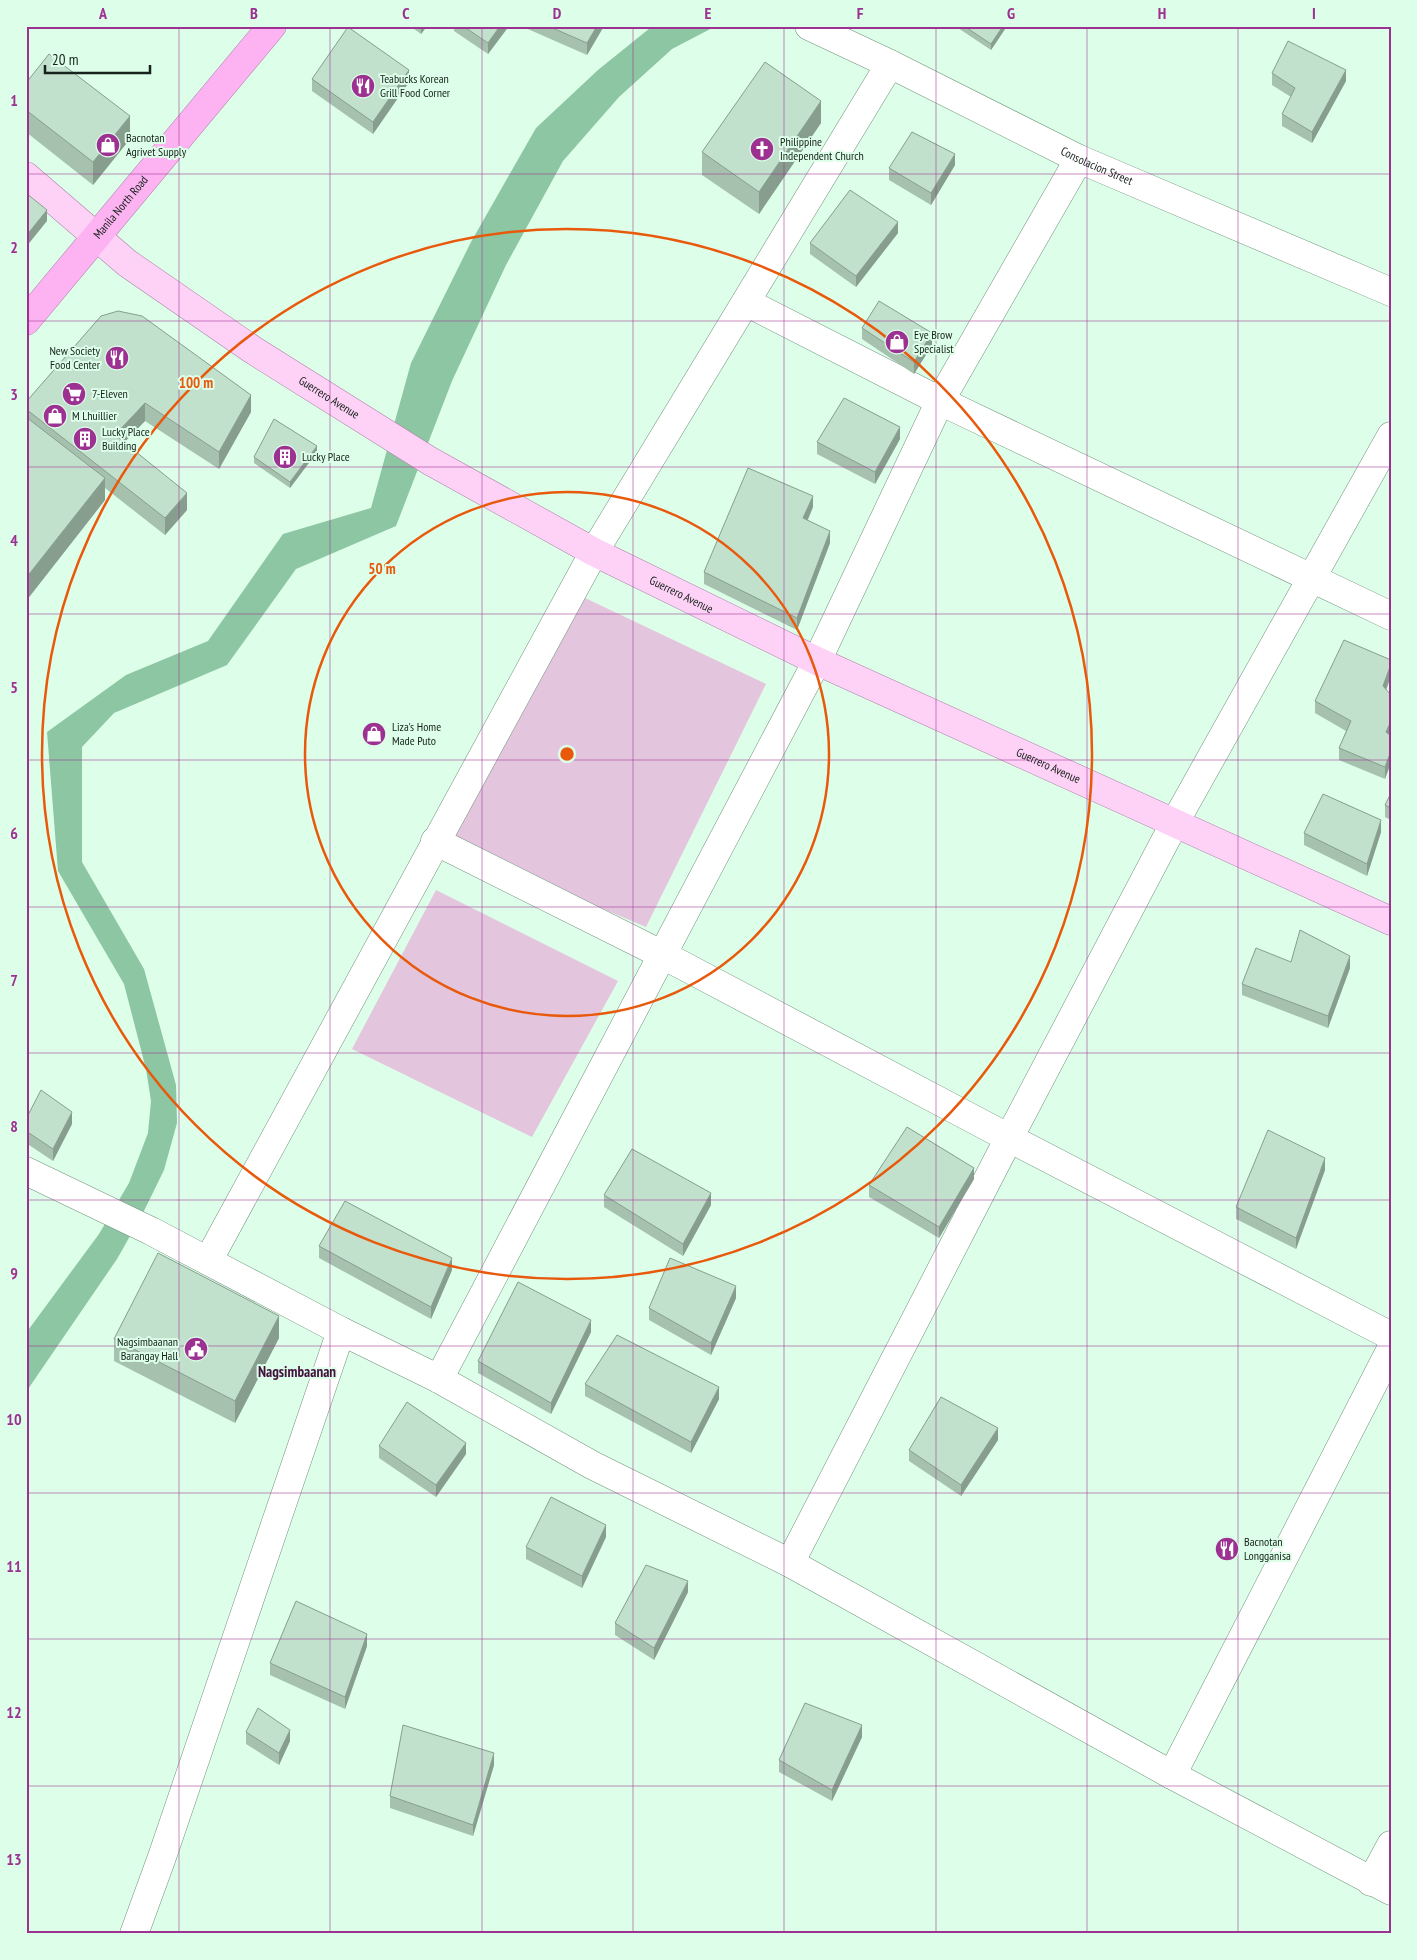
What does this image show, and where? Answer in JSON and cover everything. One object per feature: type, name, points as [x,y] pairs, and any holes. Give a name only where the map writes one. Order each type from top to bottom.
[{"type":"highway","name":"Manila North Road","points":[[26,322],[272,26]]},
{"type":"main road","name":"Guerrero Avenue","points":[[26,176],[126,263],[246,344],[430,461],[594,552],[817,662],[1391,921]]},
{"type":"street","name":"Consolacion Street","points":[[809,26],[890,64],[1079,160],[1391,292]]},
{"type":"street","points":[[208,1261],[594,552],[890,64]]},
{"type":"street","points":[[439,1380],[817,662],[940,401],[1079,160]]},
{"type":"street","points":[[746,302],[940,401],[1391,616]]},
{"type":"street","points":[[790,1563],[1009,1138],[1174,824],[1391,436]]},
{"type":"street","points":[[436,841],[663,955],[1009,1138],[1391,1336]]},
{"type":"street","points":[[26,1172],[151,1231],[341,1331],[439,1380],[592,1465],[790,1563],[1172,1775],[1381,1887],[1391,1845]]},
{"type":"street","points":[[134,1934],[341,1331]]},
{"type":"street","points":[[1172,1775],[1391,1349]]},
{"type":"shaded area","points":[[656,26],[716,26],[672,49],[619,97],[563,161],[506,265],[452,381],[396,526],[296,569],[227,665],[114,713],[82,747],[82,862],[144,969],[176,1085],[177,1123],[164,1170],[142,1215],[117,1259],[26,1392],[26,1333],[99,1234],[129,1183],[148,1133],[151,1101],[146,1069],[124,984],[58,871],[47,732],[126,675],[208,641],[283,534],[371,508],[411,363],[471,242],[536,128],[598,70],[650,28]]},
{"type":"shaded area","points":[[583,597],[766,684],[646,927],[449,844]]},
{"type":"shaded area","points":[[436,890],[618,981],[532,1137],[352,1049]]},
{"type":"building","points":[[463,26],[500,26],[488,43]]},
{"type":"building","points":[[548,26],[597,26],[587,43]]},
{"type":"building","points":[[964,26],[1003,26],[991,44]]},
{"type":"building","points":[[348,27],[409,70],[373,122],[312,79]]},
{"type":"building","points":[[1288,41],[1346,70],[1312,132],[1282,114],[1295,88],[1272,73]]},
{"type":"building","points":[[49,54],[130,116],[93,162],[26,110],[26,83]]},
{"type":"building","name":"Philippine Independent Church","points":[[765,62],[821,101],[759,192],[702,152]]},
{"type":"building","points":[[912,132],[955,154],[931,193],[889,168]]},
{"type":"building","points":[[850,190],[898,222],[856,276],[810,243]]},
{"type":"building","points":[[26,193],[47,210],[26,236]]},
{"type":"building","name":"Eye Brow Specialist","points":[[879,301],[932,333],[914,362],[862,328]]},
{"type":"building","name":"Lucky Place Building","points":[[118,311],[142,316],[251,395],[219,452],[145,403],[115,435],[187,493],[165,518],[26,409],[26,402],[101,316]]},
{"type":"building","points":[[844,398],[900,427],[875,472],[817,442]]},
{"type":"building","points":[[26,417],[105,478],[26,578]]},
{"type":"building","name":"Lucky Place","points":[[274,419],[317,446],[290,482],[254,457]]},
{"type":"building","points":[[748,468],[813,496],[803,518],[830,531],[797,618],[704,572]]},
{"type":"building","points":[[1344,640],[1391,660],[1383,686],[1391,695],[1391,721],[1386,732],[1391,736],[1391,751],[1385,767],[1339,748],[1351,721],[1315,701]]},
{"type":"building","points":[[1391,793],[1391,808],[1385,805]]},
{"type":"building","points":[[1323,794],[1381,820],[1367,864],[1304,833]]},
{"type":"building","points":[[1300,930],[1350,956],[1328,1016],[1242,984],[1256,948],[1291,962]]},
{"type":"building","points":[[41,1090],[72,1112],[53,1149],[26,1131],[26,1119]]},
{"type":"building","points":[[907,1127],[974,1168],[939,1227],[869,1185]]},
{"type":"building","points":[[1268,1130],[1325,1158],[1296,1238],[1236,1207]]},
{"type":"building","points":[[632,1149],[711,1193],[683,1244],[604,1195]]},
{"type":"building","points":[[345,1201],[452,1258],[431,1307],[319,1246]]},
{"type":"building","name":"Nagsimbaanan Barangay Hall","points":[[158,1253],[279,1316],[235,1401],[114,1339]]},
{"type":"building","points":[[670,1258],[736,1286],[711,1343],[649,1308]]},
{"type":"building","points":[[518,1282],[591,1320],[551,1403],[478,1361]]},
{"type":"building","points":[[617,1335],[719,1387],[691,1442],[585,1384]]},
{"type":"building","points":[[941,1397],[998,1428],[961,1485],[909,1450]]},
{"type":"building","points":[[407,1402],[466,1443],[436,1485],[379,1446]]},
{"type":"building","points":[[551,1497],[606,1525],[582,1576],[526,1547]]},
{"type":"building","points":[[646,1565],[688,1581],[654,1648],[615,1623]]},
{"type":"building","points":[[296,1601],[367,1634],[345,1697],[270,1663]]},
{"type":"building","points":[[805,1703],[862,1725],[832,1790],[779,1760]]},
{"type":"building","points":[[258,1708],[290,1730],[279,1753],[246,1732]]},
{"type":"building","points":[[403,1725],[494,1753],[473,1825],[390,1796]]},
{"type":"place","name":"Teabucks Korean Grill Food Corner","points":[[363,86]]},
{"type":"place","name":"Bacnotan Agrivet Supply","points":[[108,145]]},
{"type":"place","name":"Philippine Independent Church","points":[[762,149]]},
{"type":"place","name":"Eye Brow Specialist","points":[[897,342]]},
{"type":"place","name":"New Society Food Center","points":[[117,358]]},
{"type":"place","name":"7-Eleven","points":[[74,394]]},
{"type":"place","name":"M Lhuillier","points":[[55,416]]},
{"type":"place","name":"Lucky Place Building","points":[[85,439]]},
{"type":"place","name":"Lucky Place","points":[[285,457]]},
{"type":"place","name":"Liza's Home Made Puto","points":[[374,734]]},
{"type":"place","name":"Nagsimbaanan Barangay Hall","points":[[196,1349]]},
{"type":"place","name":"Bacnotan Longganisa","points":[[1227,1549]]},
{"type":"district","name":"Nagsimbaanan","points":[[297,1372]]}]
